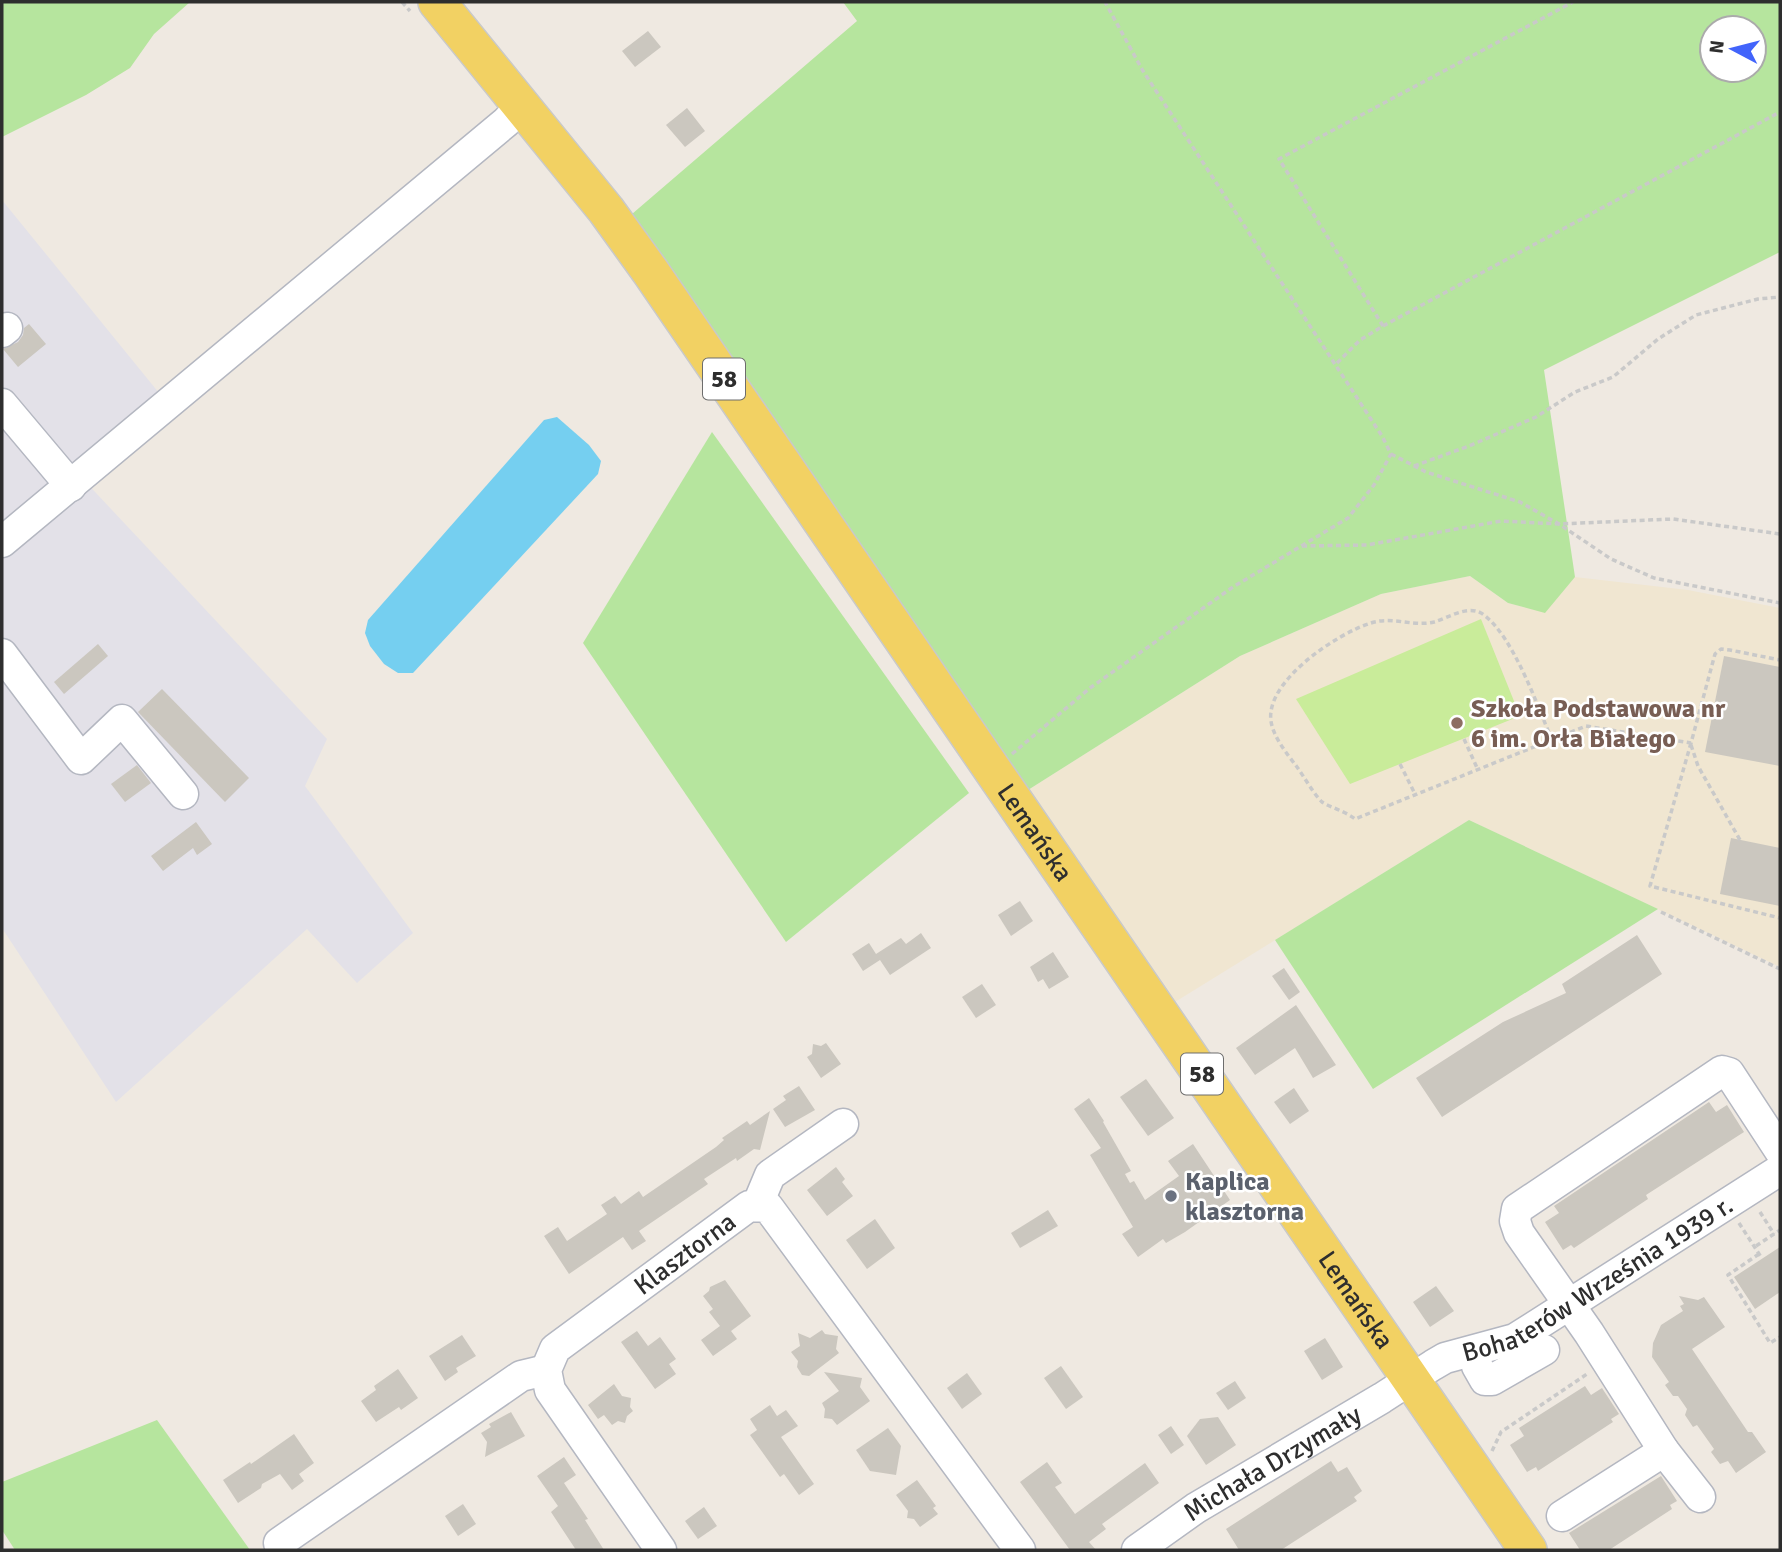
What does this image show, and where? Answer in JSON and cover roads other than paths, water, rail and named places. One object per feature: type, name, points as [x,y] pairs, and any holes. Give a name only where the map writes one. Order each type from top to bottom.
[{"type":"main road","name":"58","points":[[438,2],[522,105]]},
{"type":"main road","name":"Lemańska","points":[[522,105],[606,210],[650,271],[1528,1550]]},
{"type":"street","points":[[2,542],[506,122],[522,105]]},
{"type":"street","points":[[2,404],[71,486]]},
{"type":"street","points":[[2,654],[81,759],[122,720],[183,794]]},
{"type":"street","points":[[1700,1497],[1664,1451],[1519,1233],[1515,1221],[1517,1209],[1723,1071],[1729,1073],[1780,1151]]},
{"type":"street","points":[[757,1206],[770,1175],[843,1124]]},
{"type":"street","name":"Bohaterów Września 1939 r.","points":[[1409,1379],[1445,1358],[1515,1339],[1780,1170]]},
{"type":"street","name":"Klasztorna","points":[[546,1370],[555,1349],[749,1206],[768,1207],[1020,1550]]},
{"type":"street","points":[[1474,1352],[1477,1366],[1485,1380],[1492,1380],[1544,1350]]},
{"type":"street","points":[[279,1543],[521,1376],[546,1370],[550,1390],[661,1550]]},
{"type":"street","name":"Michała Drzymały","points":[[1137,1550],[1196,1508],[1409,1379]]},
{"type":"street","points":[[1562,1516],[1664,1451]]},
{"type":"water","points":[[557,417],[589,445],[601,461],[598,474],[413,673],[398,673],[384,664],[370,646],[365,633],[368,620],[544,420]]},
{"type":"place","name":"Szkoła Podstawowa nr 6 im. Orła Białego","points":[[1457,723]]},
{"type":"place","name":"Kaplica klasztorna","points":[[1171,1196]]}]
